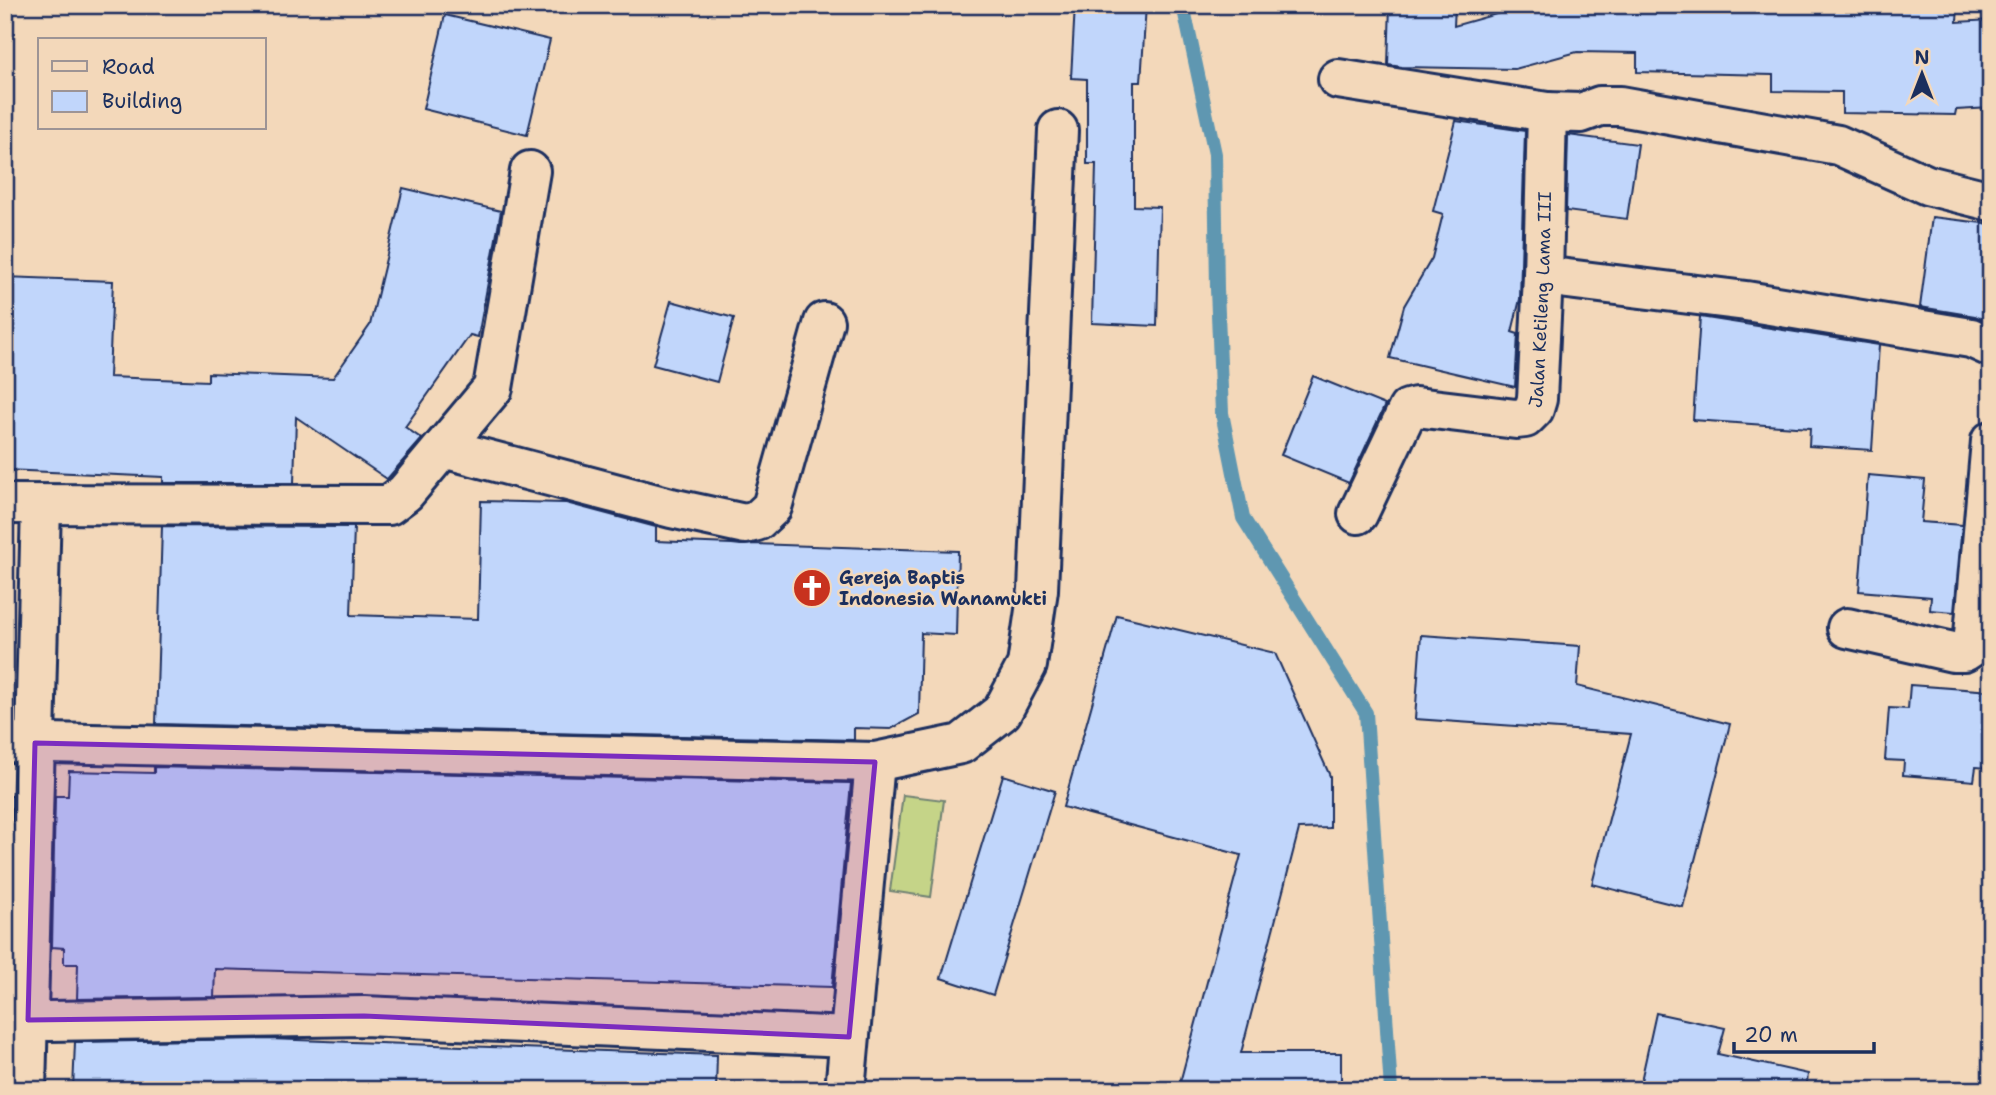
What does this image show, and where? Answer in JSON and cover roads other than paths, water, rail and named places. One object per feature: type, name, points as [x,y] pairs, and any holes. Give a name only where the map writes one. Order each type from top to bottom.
[{"type":"street","points":[[1338,79],[1547,112],[1581,113],[1600,106],[1620,106],[1838,145],[1927,185],[1991,201]]},
{"type":"street","name":"Jalan Ketileng Lama III","points":[[1358,514],[1408,409],[1416,407],[1516,419],[1525,418],[1534,409],[1543,276],[1547,112]]},
{"type":"street","points":[[20,742],[875,762],[961,744],[1002,712],[1027,665],[1038,590],[1058,131]]},
{"type":"street","points":[[26,1090],[17,1020],[23,505],[389,505],[405,493],[494,388],[530,171]]},
{"type":"street","points":[[1543,276],[1746,301],[1971,338],[1991,347]]},
{"type":"street","points":[[443,448],[671,508],[745,524],[757,521],[772,507],[824,322]]},
{"type":"street","points":[[1847,628],[1953,652],[1964,652],[1973,646],[1991,440]]},
{"type":"street","points":[[845,1090],[875,762]]},
{"type":"street","points":[[17,1020],[364,1016],[849,1037]]},
{"type":"waterway","points":[[1183,5],[1215,154],[1222,413],[1243,518],[1366,713],[1391,1090]]},
{"type":"place","name":"Gereja Baptis Indonesia Wanamukti","points":[[812,588]]}]
